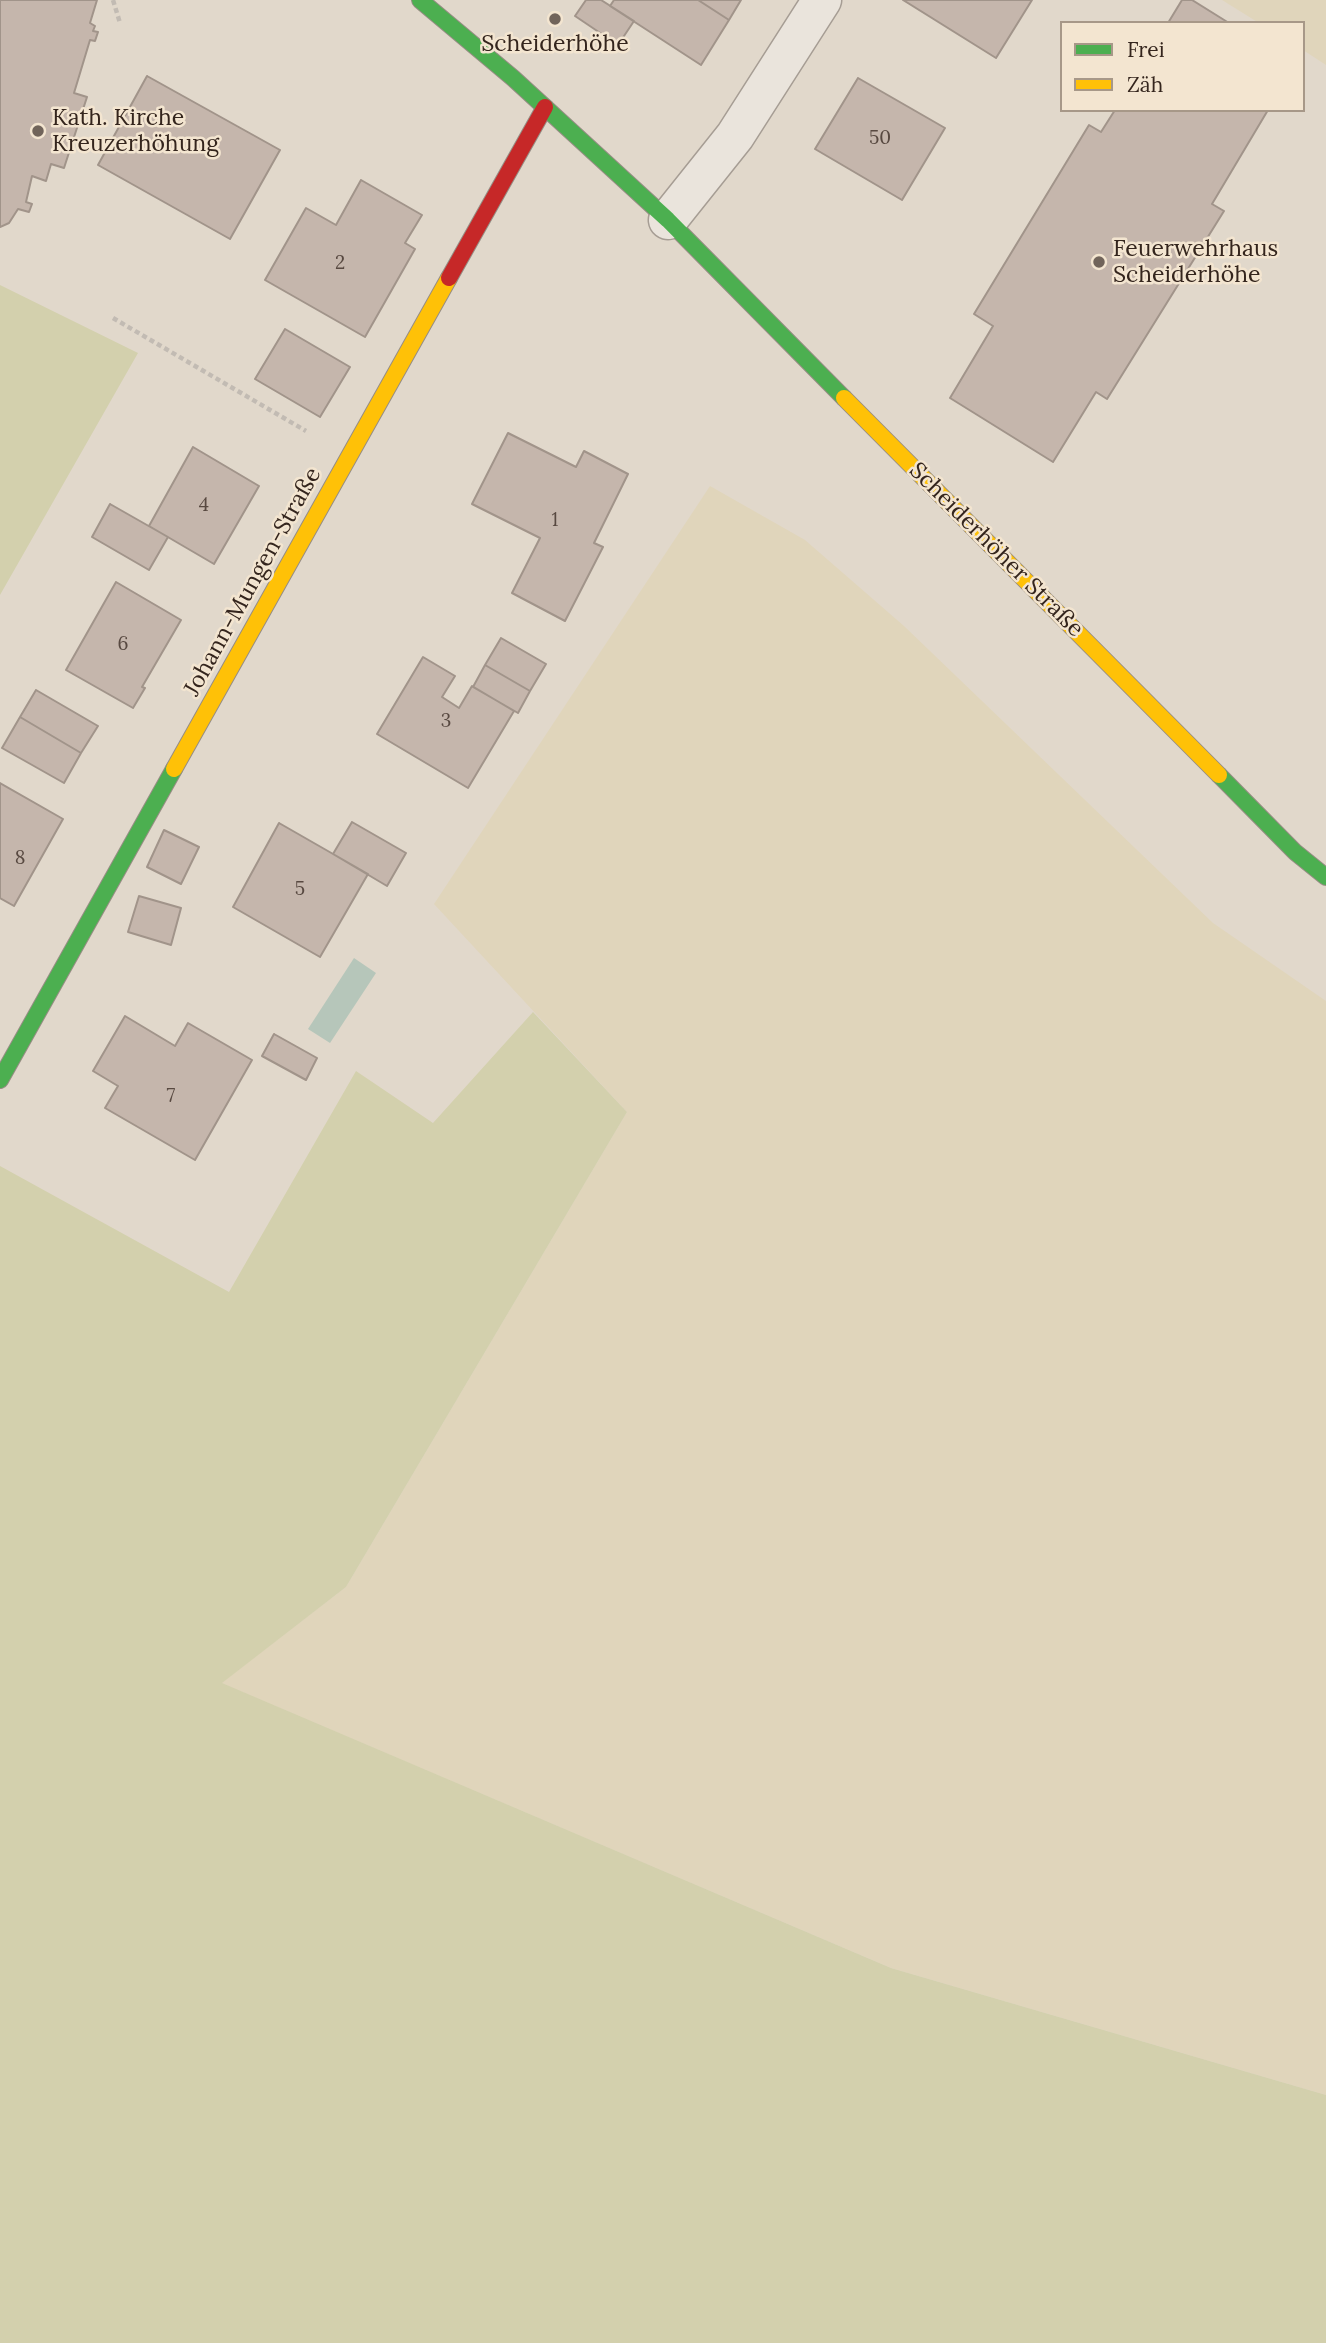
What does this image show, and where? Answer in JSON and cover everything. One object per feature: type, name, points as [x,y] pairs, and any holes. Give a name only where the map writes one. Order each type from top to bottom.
[{"type":"main road","name":"Scheiderhöher Straße","points":[[420,0],[545,107],[668,220],[1295,852],[1326,877]]},
{"type":"main road","name":"Johann-Mungen-Straße","points":[[0,1080],[545,107]]},
{"type":"street","points":[[668,220],[735,136],[822,0]]},
{"type":"path","points":[[113,0],[120,23]]},
{"type":"path","points":[[113,318],[349,456]]},
{"type":"shaded area","points":[[1222,0],[1326,0],[1326,65],[1305,51],[1305,21],[1256,21]]},
{"type":"shaded area","points":[[0,285],[138,353],[0,595]]},
{"type":"shaded area","points":[[710,486],[805,540],[904,626],[1213,923],[1326,1001],[1326,2095],[891,1968],[221,1683],[346,1587],[627,1112],[434,904]]},
{"type":"shaded area","points":[[354,958],[376,973],[330,1043],[308,1029]]},
{"type":"shaded area","points":[[533,1012],[627,1112],[346,1587],[222,1683],[891,1968],[1326,2095],[1326,2343],[0,2343],[0,1166],[229,1292],[356,1071],[433,1123]]},
{"type":"building","name":"Kath. Kirche Kreuzerhöhung","points":[[0,0],[97,0],[90,23],[95,26],[93,31],[98,32],[95,41],[90,40],[74,93],[87,97],[64,168],[51,164],[46,181],[32,176],[26,202],[32,204],[29,212],[18,209],[9,223],[0,227]]},
{"type":"building","points":[[586,0],[601,0],[634,21],[618,45],[575,16]]},
{"type":"building","points":[[614,0],[698,0],[729,20],[701,65],[610,6]]},
{"type":"building","points":[[698,0],[741,0],[729,20]]},
{"type":"building","points":[[903,0],[1032,0],[996,58]]},
{"type":"building","points":[[1182,0],[1192,0],[1226,21],[1169,21]]},
{"type":"building","points":[[147,76],[280,150],[230,239],[98,165]]},
{"type":"building","points":[[858,78],[945,128],[902,200],[815,149]]},
{"type":"building","name":"Feuerwehrhaus Scheiderhöhe","points":[[1114,112],[1267,112],[1212,204],[1224,211],[1107,399],[1096,392],[1053,462],[950,398],[993,326],[974,314],[1089,125],[1101,132]]},
{"type":"building","points":[[361,180],[422,215],[405,243],[415,249],[365,337],[265,280],[306,208],[336,225]]},
{"type":"building","points":[[285,329],[350,367],[320,417],[255,379]]},
{"type":"building","points":[[508,433],[576,467],[584,451],[628,474],[594,543],[603,547],[565,621],[512,593],[540,538],[472,504]]},
{"type":"building","points":[[193,447],[259,486],[214,564],[149,526]]},
{"type":"building","points":[[110,504],[168,537],[149,570],[92,537]]},
{"type":"building","points":[[116,582],[181,620],[142,687],[145,688],[133,708],[66,670]]},
{"type":"building","points":[[501,638],[546,664],[530,691],[485,665]]},
{"type":"building","points":[[423,657],[455,676],[442,697],[459,708],[472,686],[514,711],[468,788],[377,734]]},
{"type":"building","points":[[485,665],[530,691],[518,713],[473,687]]},
{"type":"building","points":[[36,690],[98,726],[81,753],[20,717]]},
{"type":"building","points":[[20,717],[81,753],[64,783],[2,748]]},
{"type":"building","points":[[0,783],[63,819],[14,906],[0,898]]},
{"type":"building","points":[[352,822],[406,853],[387,886],[333,854]]},
{"type":"building","points":[[279,823],[368,874],[320,957],[233,907]]},
{"type":"building","points":[[164,830],[199,847],[181,884],[147,867]]},
{"type":"building","points":[[139,896],[181,908],[171,945],[128,932]]},
{"type":"building","points":[[125,1016],[175,1046],[188,1023],[252,1060],[195,1160],[105,1108],[118,1086],[93,1071]]},
{"type":"building","points":[[274,1034],[317,1058],[306,1080],[262,1056]]},
{"type":"traffic: fast","points":[[420,0],[513,78],[668,220],[844,398]]},
{"type":"traffic: fast","points":[[0,1080],[174,769]]},
{"type":"traffic: fast","points":[[1219,775],[1295,852],[1326,877]]},
{"type":"traffic: slow","points":[[174,769],[449,278]]},
{"type":"traffic: slow","points":[[844,398],[1219,775]]},
{"type":"traffic: jam","points":[[449,278],[545,107]]},
{"type":"place","name":"Scheiderhöhe","points":[[555,19]]},
{"type":"place","name":"Kath. Kirche Kreuzerhöhung","points":[[38,131]]},
{"type":"place","name":"Feuerwehrhaus Scheiderhöhe","points":[[1099,262]]}]
